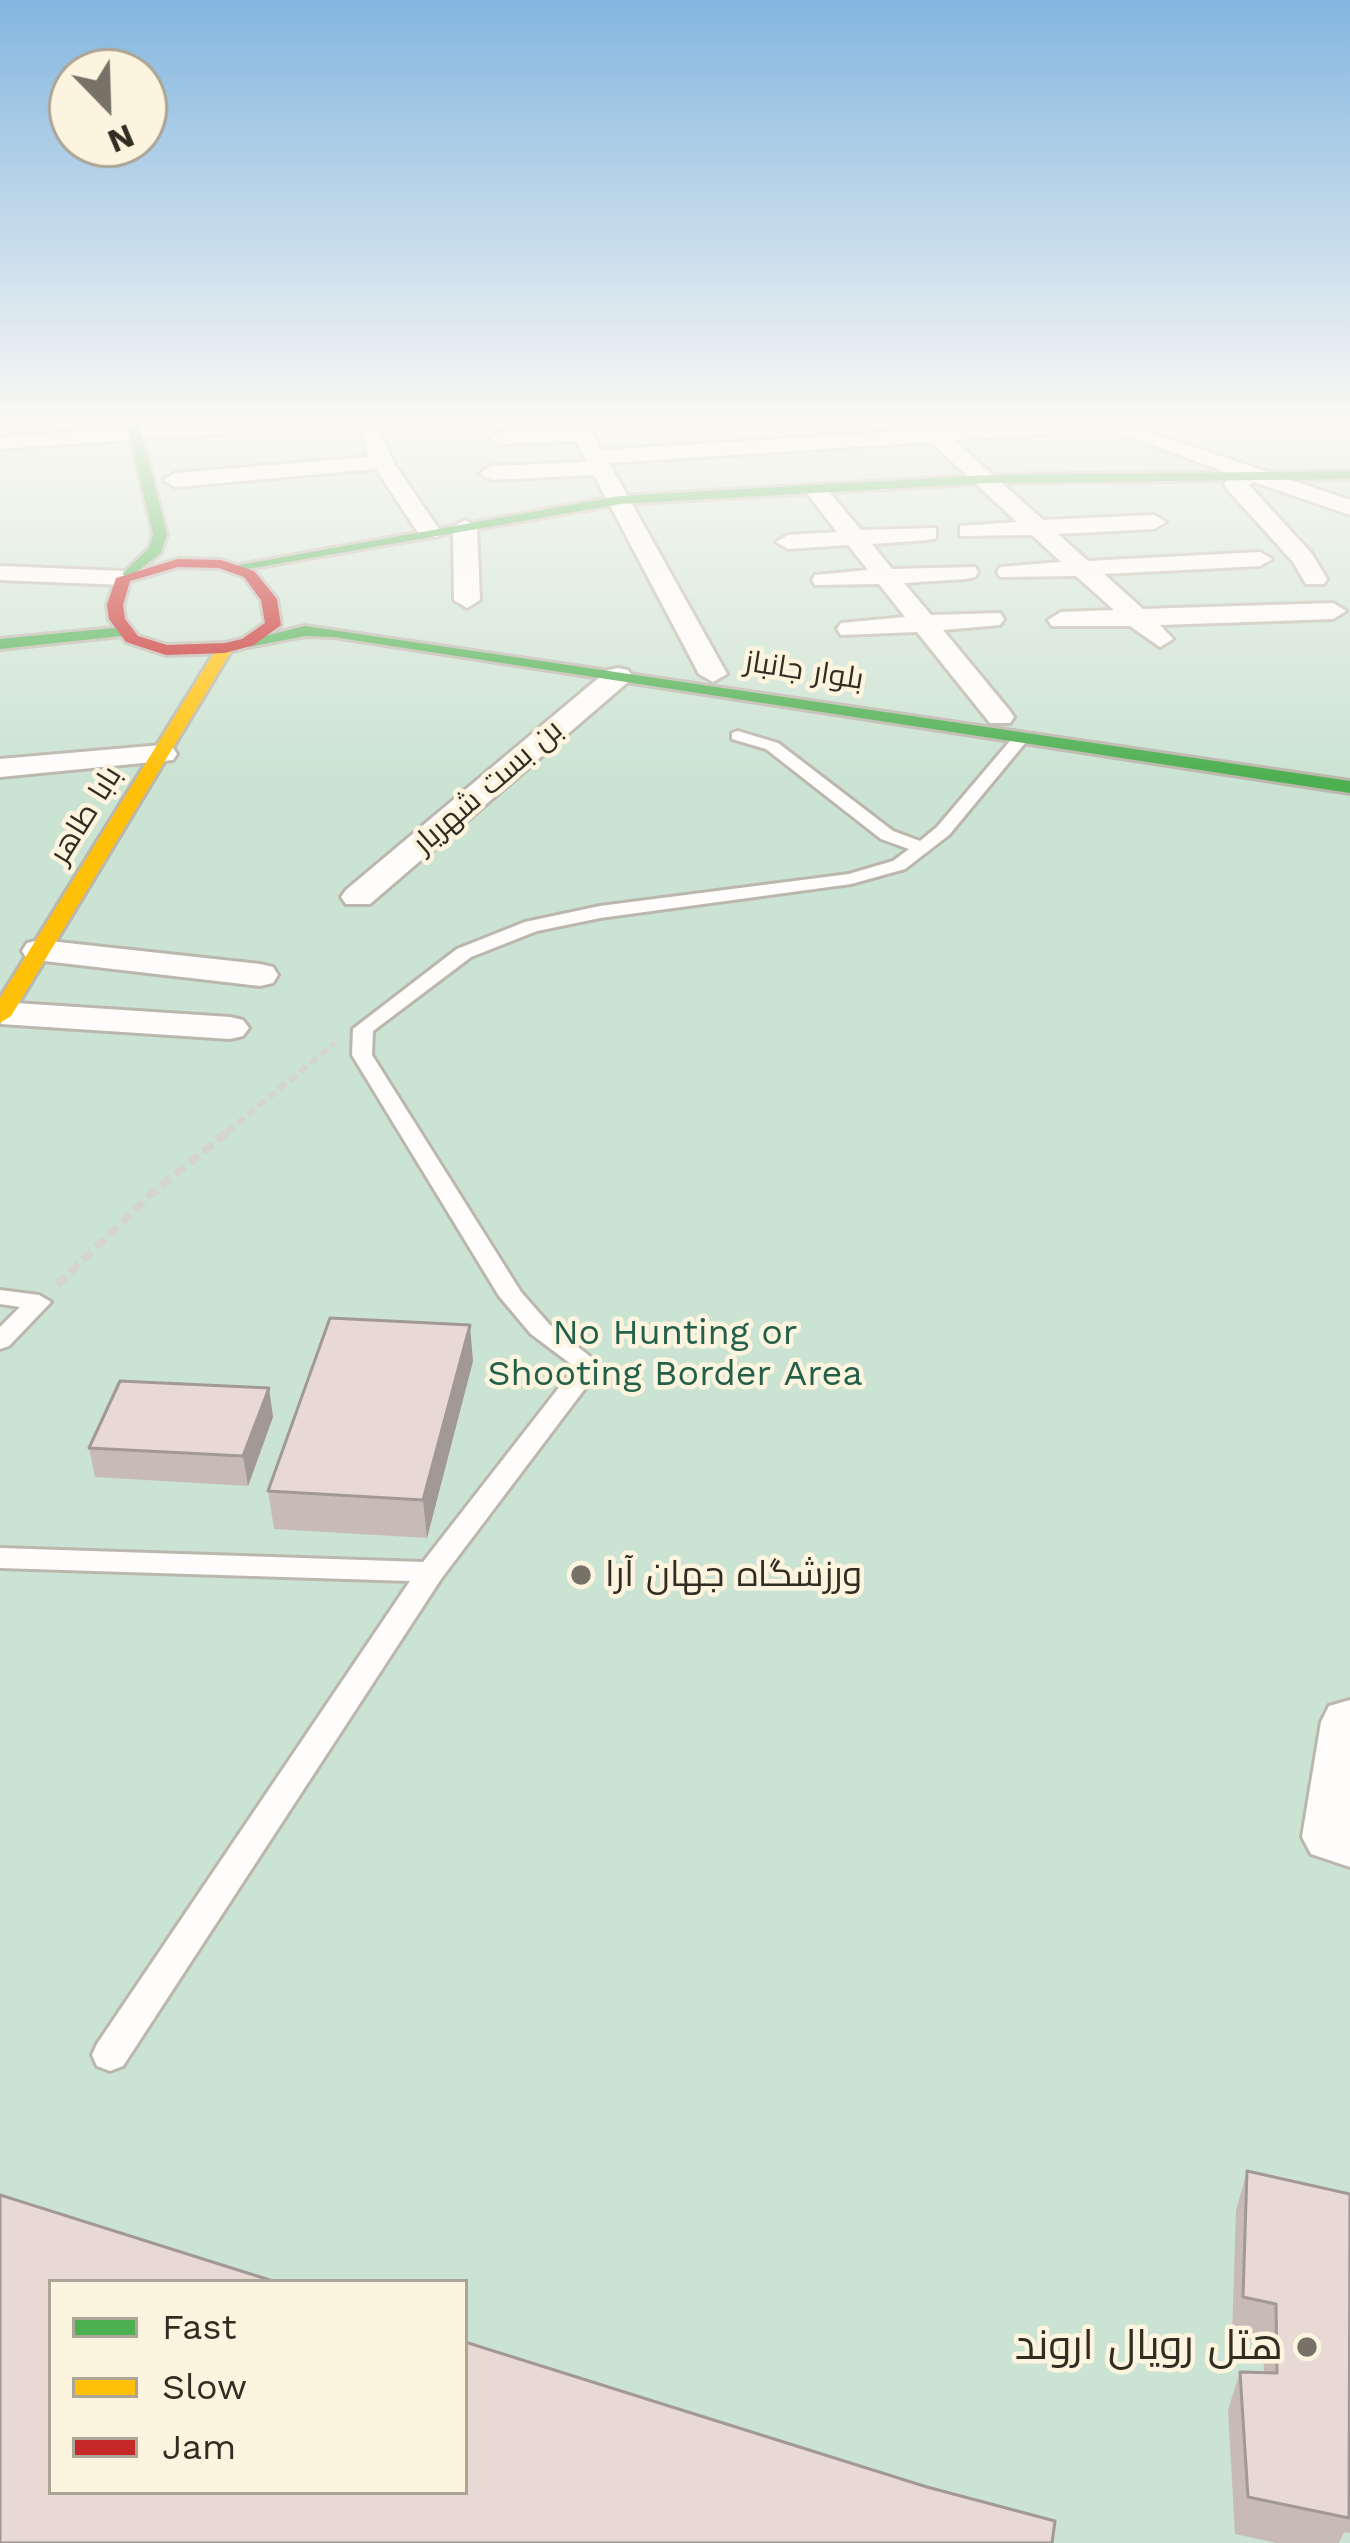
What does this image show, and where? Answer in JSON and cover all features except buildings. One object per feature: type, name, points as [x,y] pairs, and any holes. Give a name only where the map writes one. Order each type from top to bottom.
[{"type":"main road","points":[[0,644],[124,632],[115,605],[126,576],[158,544]]},
{"type":"main road","points":[[207,544],[228,566],[249,574],[269,599]]},
{"type":"main road","points":[[126,576],[178,563],[228,566],[360,544]]},
{"type":"main road","name":"بلوار جانباز","points":[[269,599],[352,620],[1350,770]]},
{"type":"main road","name":"بابا طاهر","points":[[1,1014],[25,957],[236,645],[274,625],[269,599]]},
{"type":"main road","name":"بلوار جانباز","points":[[124,632],[166,650],[236,645],[305,631],[333,632],[1350,787]]},
{"type":"street","points":[[465,544],[467,600]]},
{"type":"street","points":[[643,544],[713,674]]},
{"type":"street","points":[[859,544],[1000,717]]},
{"type":"street","points":[[1058,544],[1160,639]]},
{"type":"street","points":[[1293,544],[1315,566]]},
{"type":"street","points":[[1009,572],[1260,559]]},
{"type":"street","points":[[824,580],[965,572]]},
{"type":"street","points":[[0,573],[126,576]]},
{"type":"street","points":[[1061,620],[1333,610]]},
{"type":"street","points":[[850,628],[992,619]]},
{"type":"street","name":"بن بست شهریار","points":[[358,897],[618,676]]},
{"type":"street","points":[[0,768],[162,754]]},
{"type":"street","points":[[25,957],[260,975]]},
{"type":"street","points":[[1,1014],[230,1028]]},
{"type":"street","points":[[1350,1722],[1333,1837],[1350,1842]]},
{"type":"lane","points":[[738,736],[772,746],[887,835],[921,848]]},
{"type":"lane","points":[[110,2055],[431,1573],[590,1366],[540,1329],[511,1297],[362,1055],[363,1029],[464,952],[532,926],[600,912],[851,880],[899,865],[986,784],[1022,737]]},
{"type":"lane","points":[[0,1297],[39,1302]]},
{"type":"lane","points":[[0,1341],[39,1302]]},
{"type":"lane","points":[[0,1558],[431,1573]]},
{"type":"path","points":[[39,1302],[148,1197],[334,1044],[363,1029]]},
{"type":"green space","name":"No Hunting or Shooting Border Area","points":[[0,544],[1350,544],[1350,2543],[0,2543]]},
{"type":"traffic: fast","points":[[129,574],[158,544]]},
{"type":"traffic: fast","points":[[236,567],[370,544]]},
{"type":"traffic: fast","points":[[248,642],[305,631],[333,632],[1350,787]]},
{"type":"traffic: fast","points":[[0,644],[124,632]]},
{"type":"traffic: slow","points":[[0,1016],[225,648]]},
{"type":"traffic: jam","points":[[178,563],[221,564],[249,574],[269,599],[273,625],[248,642],[225,648],[166,650],[132,639],[117,619],[115,605],[123,578],[178,563]]},
{"type":"place","name":"ورزشگاه جهان آرا","points":[[581,1575]]},
{"type":"place","name":"هتل رویال اروند","points":[[1307,2347]]}]
